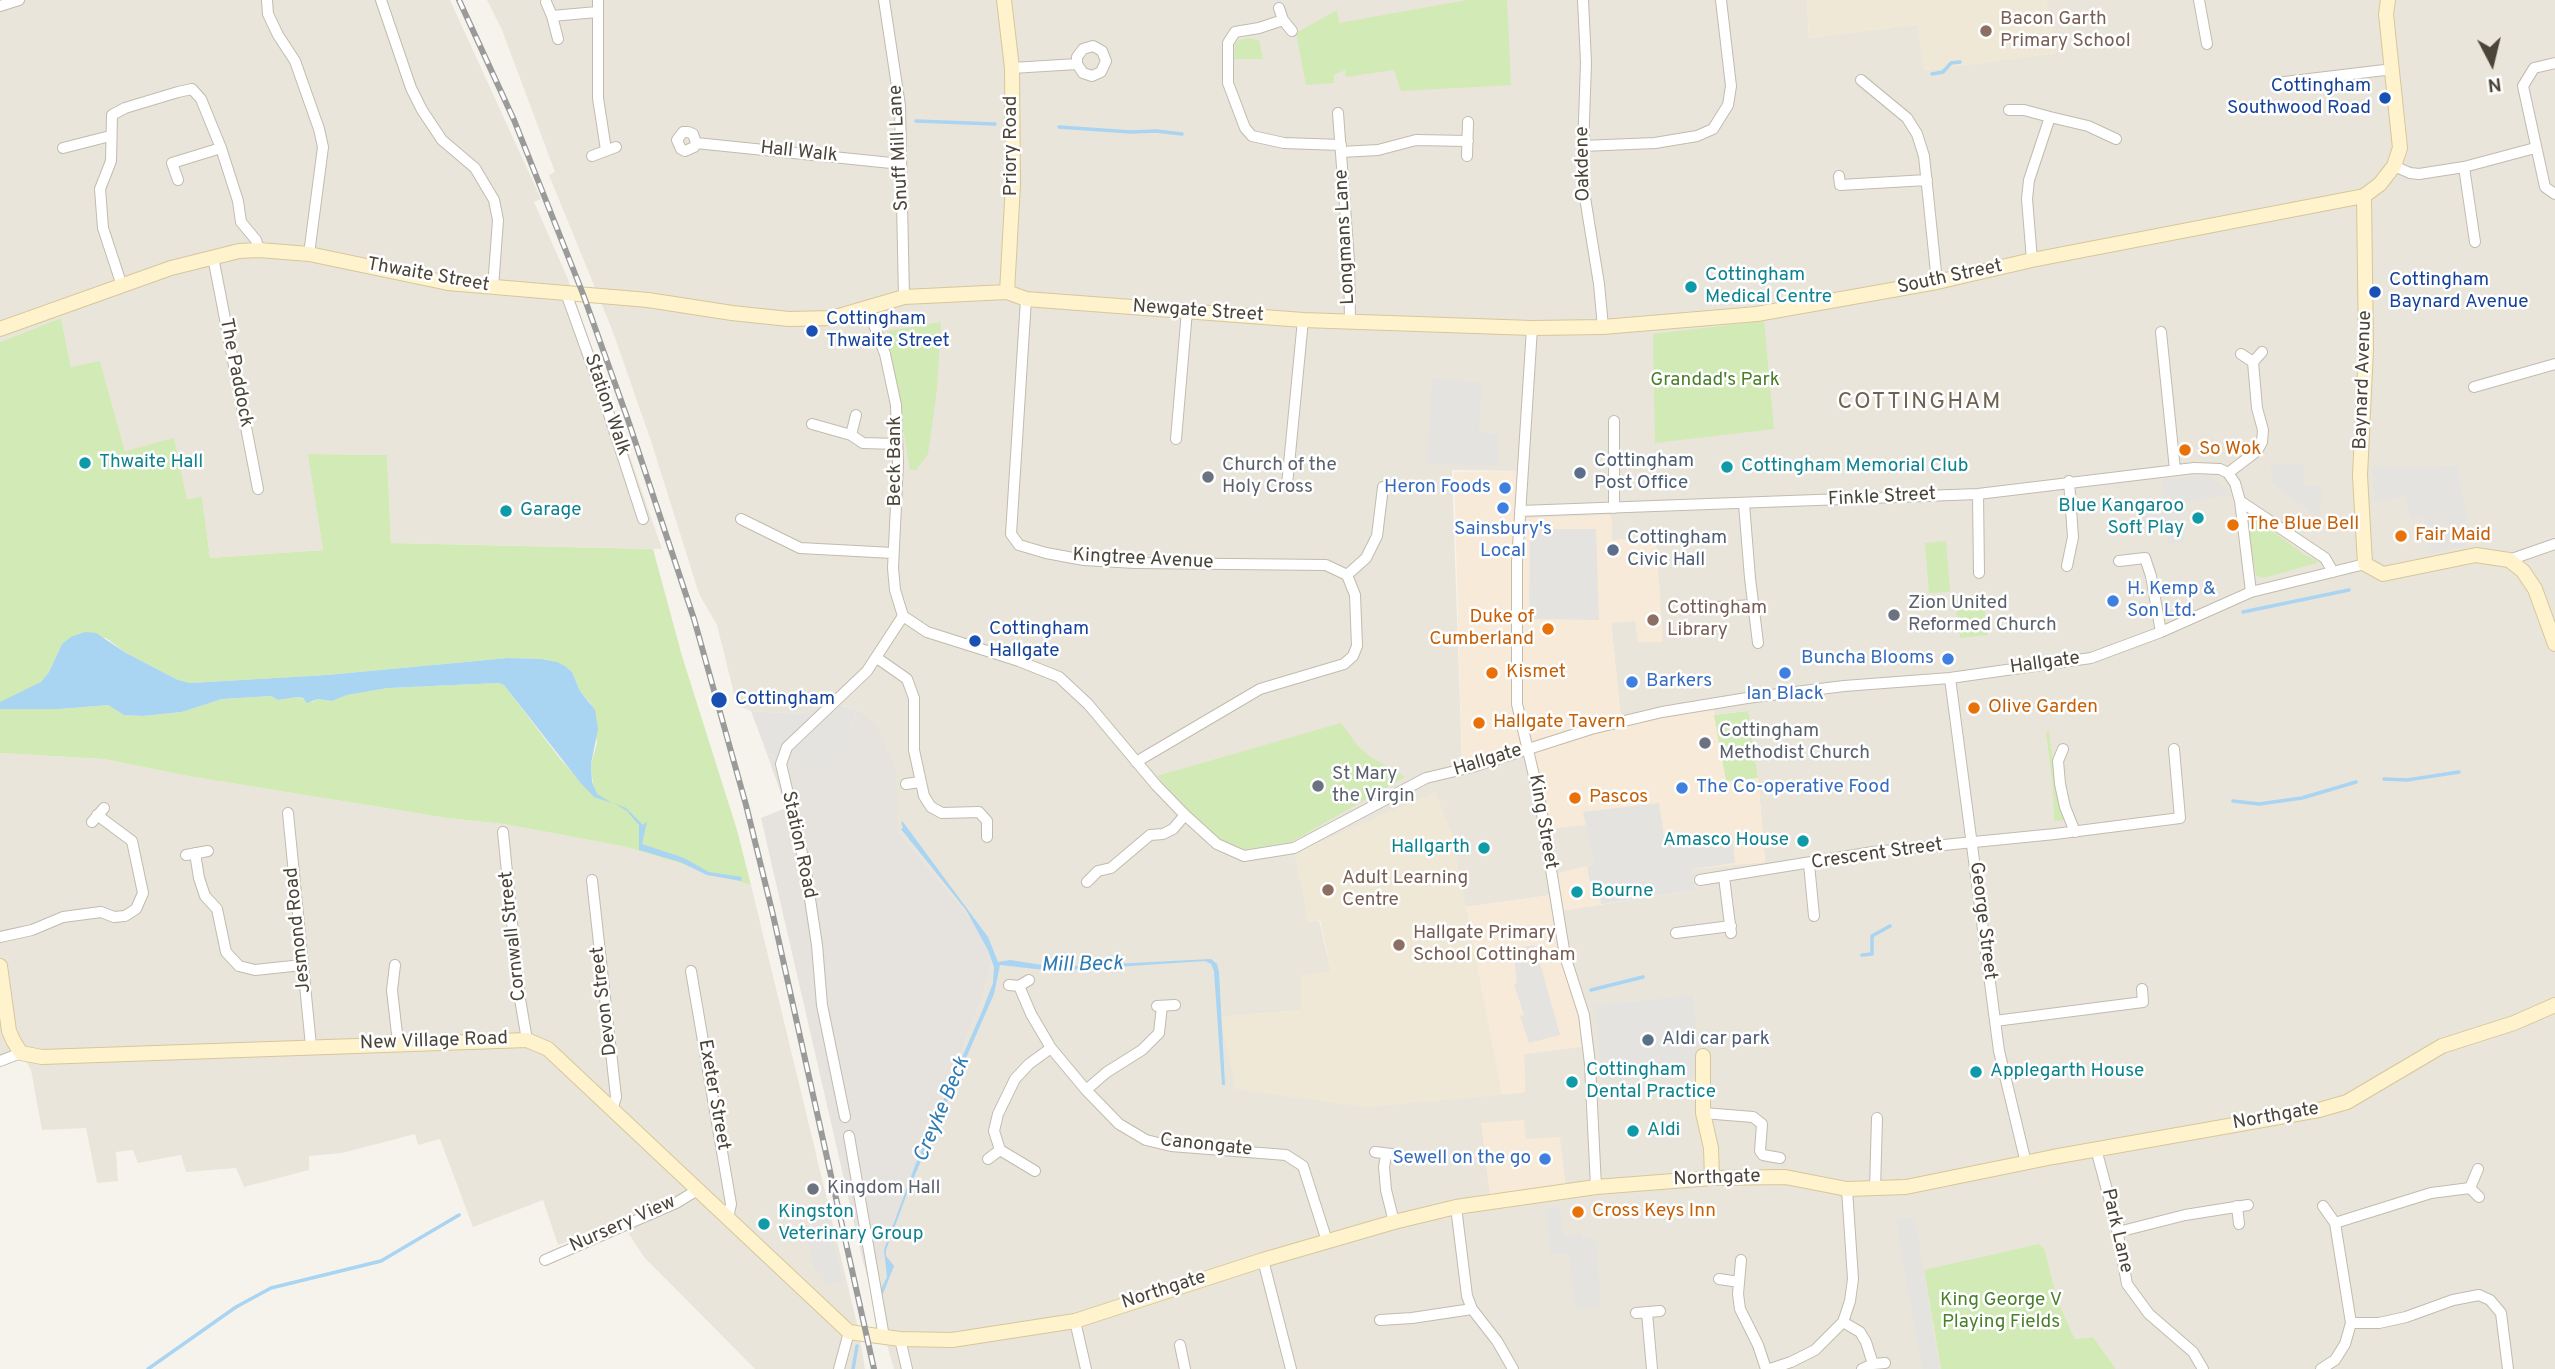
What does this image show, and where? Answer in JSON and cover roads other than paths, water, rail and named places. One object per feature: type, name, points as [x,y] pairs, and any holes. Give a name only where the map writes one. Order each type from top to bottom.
[{"type":"street","points":[[0,6],[19,0]]},
{"type":"street","points":[[267,0],[268,14],[295,61],[323,147],[309,254]]},
{"type":"street","points":[[382,0],[411,88],[422,110],[442,140],[475,167],[494,200],[498,220],[493,288]]},
{"type":"street","points":[[592,156],[611,149],[598,98],[598,0]]},
{"type":"street","name":"Snuff Mill Lane","points":[[884,0],[900,106],[904,297]]},
{"type":"street","name":"Priory Road","points":[[1004,0],[1012,68],[1013,184],[1007,292]]},
{"type":"street","name":"Oakdene","points":[[1583,0],[1586,62],[1582,179],[1603,327]]},
{"type":"street","points":[[1582,146],[1655,142],[1697,136],[1713,129],[1728,105],[1731,86],[1721,0]]},
{"type":"street","points":[[2199,0],[2200,32],[2207,44]]},
{"type":"street","points":[[2364,196],[2380,184],[2394,166],[2400,148],[2386,14],[2388,0]]},
{"type":"street","points":[[546,2],[558,39]]},
{"type":"street","points":[[1279,8],[1283,20],[1292,31]]},
{"type":"street","points":[[552,16],[597,12]]},
{"type":"street","name":"Longmans Lane","points":[[1283,20],[1235,32],[1228,43],[1228,83],[1245,128],[1252,136],[1284,143],[1378,150],[1416,140],[1468,141]]},
{"type":"street","points":[[2555,62],[2534,68],[2523,86],[2545,187],[2555,194]]},
{"type":"street","points":[[1012,68],[1077,64]]},
{"type":"street","points":[[2276,83],[2393,69]]},
{"type":"street","points":[[1861,80],[1868,92],[1907,118],[1917,134],[1924,156],[1937,282]]},
{"type":"street","points":[[122,286],[106,238],[100,189],[111,161],[111,115],[125,108],[192,89],[201,99],[221,148],[238,201],[241,222],[256,240],[258,250]]},
{"type":"street","points":[[2009,110],[2024,104],[2050,117],[2088,127],[2109,139]]},
{"type":"street","name":"Longmans Lane","points":[[1338,113],[1349,261],[1350,322]]},
{"type":"street","points":[[2032,260],[2026,199],[2029,180],[2050,117]]},
{"type":"street","points":[[1467,156],[1468,122]]},
{"type":"street","points":[[63,146],[110,136]]},
{"type":"street","name":"Hall Walk","points":[[696,143],[901,164]]},
{"type":"street","points":[[178,180],[172,163],[221,148]]},
{"type":"street","points":[[2394,166],[2419,174],[2463,167],[2535,148]]},
{"type":"street","points":[[2463,167],[2475,242]]},
{"type":"street","points":[[1839,176],[1840,186],[1927,180]]},
{"type":"street","name":"South Street","points":[[1532,328],[1603,327],[1757,314],[1937,282],[2032,260],[2364,196]]},
{"type":"street","name":"Baynard Avenue","points":[[2364,196],[2366,350],[2360,475],[2365,564]]},
{"type":"street","name":"Thwaite Street","points":[[0,329],[171,268],[213,257],[258,250],[309,254],[449,284],[648,300],[789,319],[832,318],[868,309]]},
{"type":"street","name":"The Paddock","points":[[213,257],[258,489]]},
{"type":"street","name":"Newgate Street","points":[[868,309],[904,297],[1007,292],[1026,299],[1303,320],[1532,328]]},
{"type":"street","name":"Station Walk","points":[[566,293],[643,519]]},
{"type":"street","name":"Kingtree Avenue","points":[[1026,299],[1011,534],[1019,545],[1084,560],[1326,565],[1348,575]]},
{"type":"street","name":"Beck Bank","points":[[868,309],[884,354],[896,405],[898,463],[893,553],[895,590],[903,616]]},
{"type":"street","points":[[1176,439],[1187,311]]},
{"type":"street","points":[[1287,485],[1303,320]]},
{"type":"street","name":"King Street","points":[[1532,328],[1517,562],[1517,704],[1540,802],[1565,956],[1584,1015],[1588,1040],[1596,1187]]},
{"type":"street","points":[[2161,332],[2175,470]]},
{"type":"street","points":[[2251,592],[2240,501],[2235,483],[2228,473],[2257,450],[2262,442],[2263,430],[2253,362],[2262,352]]},
{"type":"street","points":[[2241,354],[2253,362]]},
{"type":"street","points":[[2474,387],[2555,364]]},
{"type":"street","points":[[851,435],[856,415]]},
{"type":"street","points":[[1614,421],[1614,508]]},
{"type":"street","points":[[812,424],[851,435],[863,443],[897,444]]},
{"type":"street","name":"Finkle Street","points":[[1521,511],[1978,494],[2175,470],[2220,468],[2228,473]]},
{"type":"street","points":[[2067,566],[2073,537],[2069,481]]},
{"type":"street","points":[[1136,762],[1261,689],[1344,664],[1353,656],[1357,646],[1354,594],[1348,575],[1366,558],[1377,536],[1382,492],[1394,498]]},
{"type":"street","points":[[1978,494],[1979,573]]},
{"type":"street","points":[[2240,501],[2325,558],[2333,572]]},
{"type":"street","points":[[1744,504],[1749,578],[1758,643]]},
{"type":"street","points":[[741,519],[800,548],[893,553]]},
{"type":"street","points":[[2365,564],[2383,574],[2476,555],[2509,559],[2555,544]]},
{"type":"street","points":[[2119,561],[2145,558],[2161,632]]},
{"type":"street","points":[[2509,559],[2523,571],[2535,589],[2555,644]]},
{"type":"street","name":"Hallgate","points":[[903,616],[927,632],[1019,660],[1059,677],[1087,704],[1185,815],[1217,844],[1244,856],[1294,848],[1426,778],[1591,729],[1662,712],[1723,702],[1814,690],[1950,678],[2091,657],[2161,632],[2251,592],[2365,564]]},
{"type":"street","points":[[1716,607],[1754,605]]},
{"type":"street","name":"Station Road","points":[[845,1117],[822,1005],[817,945],[804,866],[781,764],[787,747],[854,684],[877,658],[903,616]]},
{"type":"street","points":[[877,658],[907,678],[914,698],[914,750],[924,796],[931,807],[942,813],[979,812],[987,821],[987,837]]},
{"type":"street","name":"George Street","points":[[1950,678],[1995,1021],[2026,1163]]},
{"type":"street","points":[[2063,749],[2058,761],[2060,784],[2075,832]]},
{"type":"street","name":"Crescent Street","points":[[1700,880],[1873,852],[2075,832],[2180,818],[2173,749]]},
{"type":"street","points":[[905,784],[920,782]]},
{"type":"street","name":"Jesmond Road","points":[[289,813],[311,1046]]},
{"type":"street","points":[[0,937],[32,930],[72,915],[101,912],[114,917],[125,916],[136,909],[143,893],[132,841],[97,815]]},
{"type":"street","points":[[1087,882],[1098,871],[1111,868],[1150,835],[1163,834],[1173,829],[1185,815]]},
{"type":"street","name":"Cornwall Street","points":[[503,832],[519,993],[527,1040]]},
{"type":"street","points":[[208,851],[191,854],[205,896],[217,909],[226,952],[239,966],[255,970],[302,965]]},
{"type":"street","points":[[1088,860],[1098,871]]},
{"type":"street","points":[[1809,864],[1814,916]]},
{"type":"street","points":[[1676,933],[1731,929],[1724,877]]},
{"type":"street","name":"Devon Street","points":[[589,888],[616,1097],[612,1110]]},
{"type":"street","points":[[395,965],[392,990],[398,1043]]},
{"type":"street","points":[[0,967],[9,1031],[21,1053],[0,1061]]},
{"type":"street","name":"Exeter Street","points":[[691,971],[732,1203],[728,1218]]},
{"type":"street","name":"Canongate","points":[[1019,984],[1031,1014],[1051,1048],[1119,1124],[1146,1140],[1171,1146],[1286,1155],[1303,1166],[1327,1241]]},
{"type":"street","points":[[1995,1021],[2143,1002],[2142,989]]},
{"type":"street","points":[[1086,1090],[1107,1072],[1142,1050],[1159,1033],[1160,1006],[1175,1005]]},
{"type":"street","name":"Northgate","points":[[849,1332],[900,1339],[952,1340],[1075,1321],[1263,1260],[1456,1207],[1596,1187],[1712,1178],[1785,1177],[1847,1189],[1906,1187],[2096,1149],[2339,1106],[2442,1045],[2514,1023],[2555,1005]]},
{"type":"street","name":"New Village Road","points":[[21,1053],[42,1057],[527,1040],[548,1049],[849,1332]]},
{"type":"street","points":[[1035,1171],[1000,1150],[994,1131],[998,1114],[1015,1079],[1051,1048]]},
{"type":"street","points":[[1703,1056],[1703,1113],[1711,1148],[1712,1178]]},
{"type":"street","points":[[1703,1113],[1754,1117],[1762,1125],[1760,1151],[1763,1155],[1780,1158]]},
{"type":"street","points":[[1875,1190],[1877,1118]]},
{"type":"street","points":[[849,1136],[884,1337]]},
{"type":"street","name":"Park Lane","points":[[2096,1149],[2118,1232],[2127,1284],[2149,1314],[2193,1352],[2203,1369]]},
{"type":"street","points":[[988,1159],[1000,1150]]},
{"type":"street","points":[[1394,1222],[1380,1153],[1399,1155]]},
{"type":"street","points":[[2470,1188],[2478,1169]]},
{"type":"street","points":[[2470,1188],[2479,1197]]},
{"type":"street","points":[[2335,1223],[2431,1193],[2470,1188]]},
{"type":"street","name":"Nursery View","points":[[545,1260],[676,1203],[699,1189]]},
{"type":"street","points":[[1741,1260],[1740,1309],[1768,1369],[1791,1362],[1815,1350],[1843,1322],[1850,1301],[1853,1279],[1847,1189]]},
{"type":"street","points":[[2118,1232],[2243,1205],[2239,1224]]},
{"type":"street","points":[[2322,1369],[2335,1360],[2345,1344],[2351,1323],[2335,1223],[2323,1206]]},
{"type":"street","points":[[1456,1207],[1467,1296],[1472,1309],[1497,1341],[1513,1369]]},
{"type":"street","points":[[1263,1260],[1292,1369]]},
{"type":"street","points":[[1719,1279],[1739,1282]]},
{"type":"street","points":[[2351,1323],[2379,1323],[2406,1317],[2453,1300],[2479,1295],[2490,1300],[2501,1313],[2508,1369]]},
{"type":"street","points":[[1380,1320],[1472,1309]]},
{"type":"street","points":[[1652,1369],[1642,1313],[1660,1311]]},
{"type":"street","points":[[1075,1321],[1086,1369]]},
{"type":"street","points":[[1843,1322],[1860,1332],[1873,1365]]},
{"type":"street","points":[[839,1369],[849,1332]]},
{"type":"street","points":[[900,1339],[907,1369]]},
{"type":"street","points":[[1179,1353],[1185,1369]]},
{"type":"water","points":[[85,632],[96,633],[126,653],[178,680],[190,683],[327,675],[508,658],[557,662],[572,672],[580,691],[595,710],[598,729],[591,764],[592,782],[597,794],[612,803],[594,797],[504,685],[498,683],[388,688],[347,695],[332,701],[318,699],[307,703],[303,698],[297,697],[278,700],[271,696],[222,699],[182,712],[143,716],[124,715],[108,705],[60,709],[0,709],[0,702],[41,682],[49,672],[62,644]]},
{"type":"water","points":[[614,803],[626,808],[643,825],[647,821],[642,844],[684,858],[709,872],[742,877],[741,881],[707,875],[680,862],[639,850],[639,825],[627,811]]},
{"type":"water","name":"Mill Beck","points":[[901,822],[988,937],[998,962],[1010,960],[1055,967],[1211,959],[1217,964],[1219,972],[1225,1085],[1222,1085],[1214,971],[1211,964],[1205,961],[1054,971],[1000,965],[994,994],[908,1191],[886,1250],[886,1256],[894,1266],[882,1296],[879,1293],[887,1277],[884,1250],[916,1163],[983,1009],[993,983],[994,967],[988,950],[966,910],[901,829]]},
{"type":"waterway","points":[[1932,74],[1943,72],[1951,63],[1960,62]]},
{"type":"waterway","points":[[916,121],[995,124]]},
{"type":"waterway","points":[[1059,127],[1182,134]]},
{"type":"waterway","points":[[2243,612],[2349,590]]},
{"type":"waterway","points":[[2384,779],[2407,780],[2459,772]]},
{"type":"waterway","points":[[2233,801],[2259,804],[2302,798],[2356,782]]},
{"type":"waterway","points":[[1862,955],[1872,954],[1872,936],[1890,926]]},
{"type":"waterway","points":[[1591,990],[1643,977]]},
{"type":"waterway","points":[[148,1369],[236,1307],[271,1288],[381,1261],[459,1215]]},
{"type":"waterway","name":"Creyke Beck","points":[[853,1369],[857,1346]]},
{"type":"railway","points":[[459,0],[514,120],[583,294],[694,619],[746,805],[773,915],[874,1369]]},
{"type":"place","name":"Bacon Garth Primary School","points":[[1986,31]]},
{"type":"place","name":"Cottingham Southwood Road","points":[[2385,98]]},
{"type":"place","name":"Cottingham Medical Centre","points":[[1691,287]]},
{"type":"place","name":"Cottingham Baynard Avenue","points":[[2375,292]]},
{"type":"place","name":"Cottingham Thwaite Street","points":[[812,331]]},
{"type":"place","name":"So Wok","points":[[2185,450]]},
{"type":"place","name":"Thwaite Hall","points":[[85,463]]},
{"type":"place","name":"Cottingham Memorial Club","points":[[1727,467]]},
{"type":"place","name":"Cottingham Post Office","points":[[1580,473]]},
{"type":"place","name":"Church of the Holy Cross","points":[[1208,477]]},
{"type":"place","name":"Heron Foods","points":[[1505,488]]},
{"type":"place","name":"Sainsbury's Local","points":[[1503,508]]},
{"type":"place","name":"Garage","points":[[506,511]]},
{"type":"place","name":"Blue Kangaroo Soft Play","points":[[2198,518]]},
{"type":"place","name":"The Blue Bell","points":[[2233,525]]},
{"type":"place","name":"Fair Maid","points":[[2401,536]]},
{"type":"place","name":"Cottingham Civic Hall","points":[[1613,550]]},
{"type":"place","name":"H. Kemp & Son Ltd.","points":[[2113,601]]},
{"type":"place","name":"Zion United Reformed Church","points":[[1894,615]]},
{"type":"place","name":"Cottingham Library","points":[[1653,620]]},
{"type":"place","name":"Duke of Cumberland","points":[[1548,629]]},
{"type":"place","name":"Cottingham Hallgate","points":[[975,641]]},
{"type":"place","name":"Buncha Blooms","points":[[1948,659]]},
{"type":"place","name":"Kismet","points":[[1492,673]]},
{"type":"place","name":"Ian Black","points":[[1785,673]]},
{"type":"place","name":"Barkers","points":[[1632,682]]},
{"type":"place","name":"Cottingham","points":[[719,700]]},
{"type":"place","name":"Olive Garden","points":[[1974,708]]},
{"type":"place","name":"Hallgate Tavern","points":[[1479,723]]},
{"type":"place","name":"Cottingham Methodist Church","points":[[1705,743]]},
{"type":"place","name":"St Mary the Virgin","points":[[1318,786]]},
{"type":"place","name":"The Co-operative Food","points":[[1682,788]]},
{"type":"place","name":"Pascos","points":[[1575,798]]},
{"type":"place","name":"Amasco House","points":[[1803,841]]},
{"type":"place","name":"Hallgarth","points":[[1484,848]]},
{"type":"place","name":"Adult Learning Centre","points":[[1328,890]]},
{"type":"place","name":"Bourne","points":[[1577,892]]},
{"type":"place","name":"Hallgate Primary School Cottingham","points":[[1399,945]]},
{"type":"place","name":"Aldi car park","points":[[1648,1040]]},
{"type":"place","name":"Applegarth House","points":[[1976,1072]]},
{"type":"place","name":"Cottingham Dental Practice","points":[[1572,1082]]},
{"type":"place","name":"Aldi","points":[[1633,1131]]},
{"type":"place","name":"Sewell on the go","points":[[1545,1159]]},
{"type":"place","name":"Kingdom Hall","points":[[813,1189]]},
{"type":"place","name":"Cross Keys Inn","points":[[1578,1212]]},
{"type":"place","name":"Kingston Veterinary Group","points":[[764,1224]]},
{"type":"district","name":"COTTINGHAM","points":[[1920,403]]},
{"type":"park label","name":"Grandad's Park","points":[[1715,381]]},
{"type":"park label","name":"King George V Playing Fields","points":[[2001,1312]]}]
